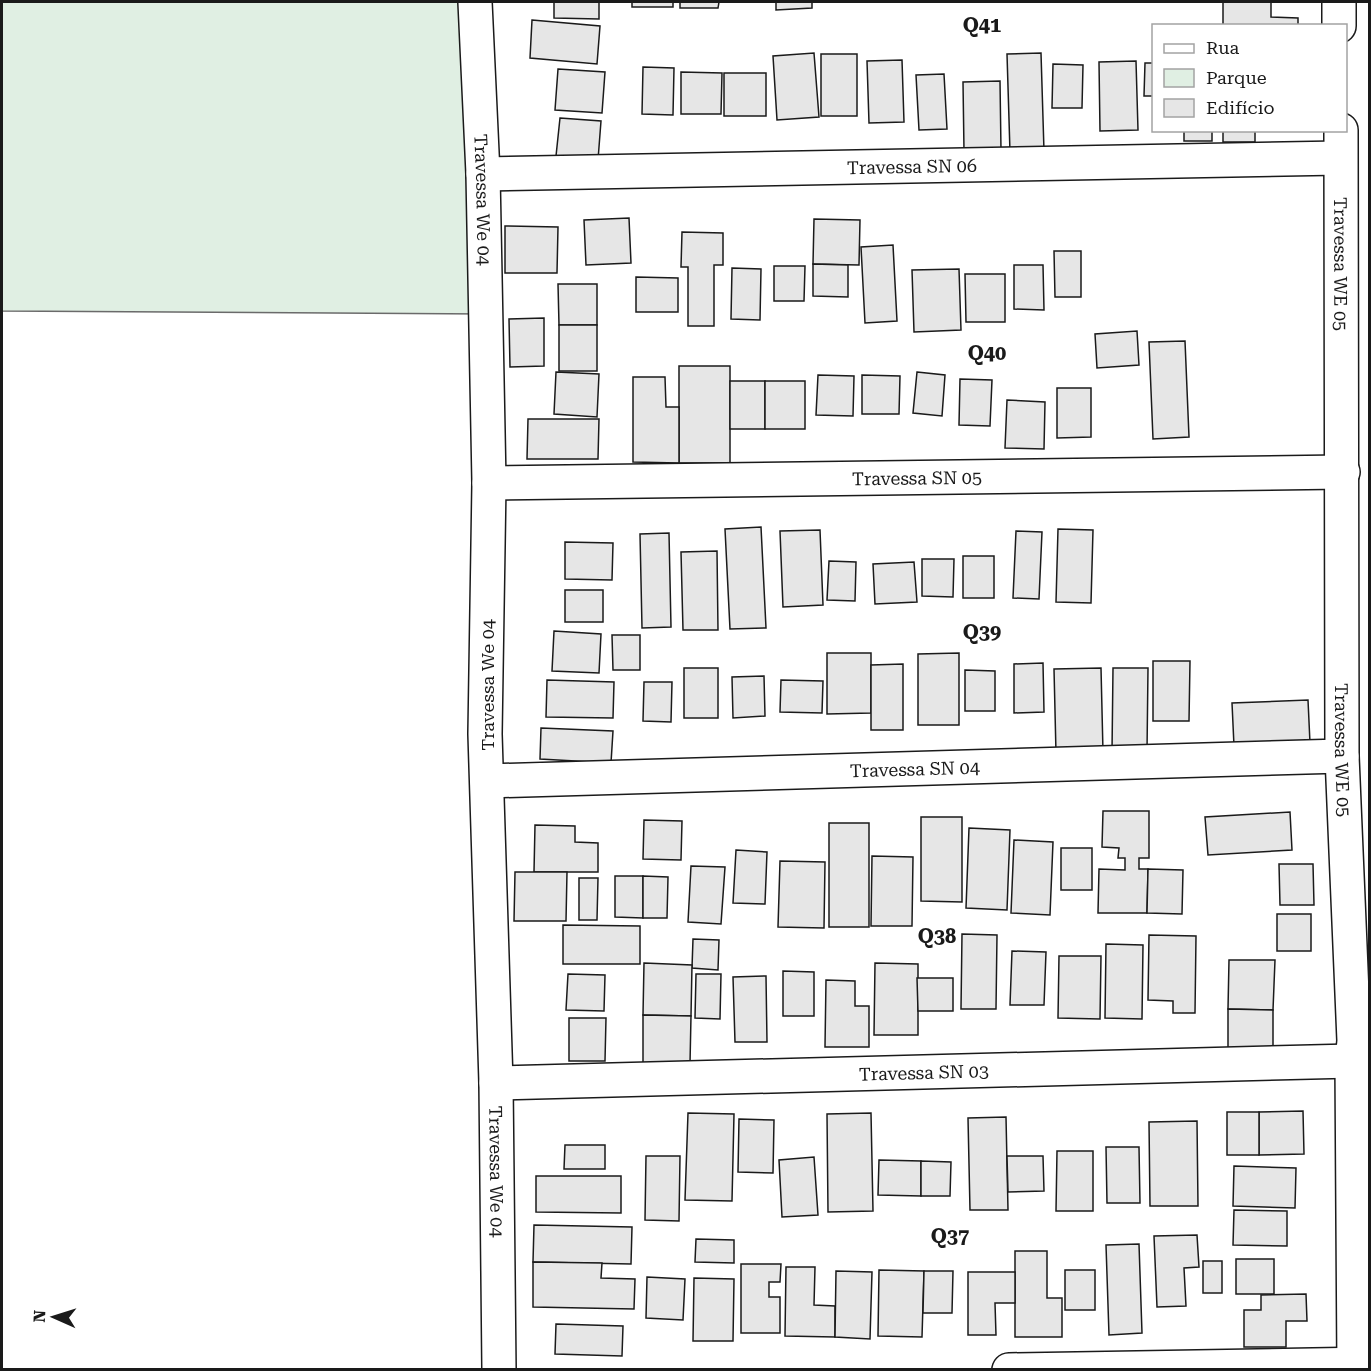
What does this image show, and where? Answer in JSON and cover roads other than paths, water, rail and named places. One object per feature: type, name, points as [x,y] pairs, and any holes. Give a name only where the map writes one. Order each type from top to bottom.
[{"type":"street","name":"Travessa We 04","points":[[475,2],[483,174],[489,483],[485,734],[496,1083],[499,1370]]},
{"type":"street","points":[[1339,2],[1340,24]]},
{"type":"street","name":"Travessa SN 06","points":[[483,174],[1340,144]]},
{"type":"street","name":"Travessa WE 05","points":[[1340,144],[1343,472],[1342,756],[1354,1041],[1352,1061],[1360,1366]]},
{"type":"street","name":"Travessa SN 05","points":[[489,483],[1343,472]]},
{"type":"street","name":"Travessa SN 04","points":[[487,780],[1342,756]]},
{"type":"street","name":"Travessa SN 03","points":[[496,1083],[1352,1061]]},
{"type":"street","points":[[1009,1370],[1360,1366]]},
{"type":"district","name":"Q41","points":[[982,25]]},
{"type":"district","name":"Q40","points":[[987,353]]},
{"type":"district","name":"Q39","points":[[982,632]]},
{"type":"district","name":"Q38","points":[[937,936]]},
{"type":"district","name":"Q37","points":[[950,1236]]}]
